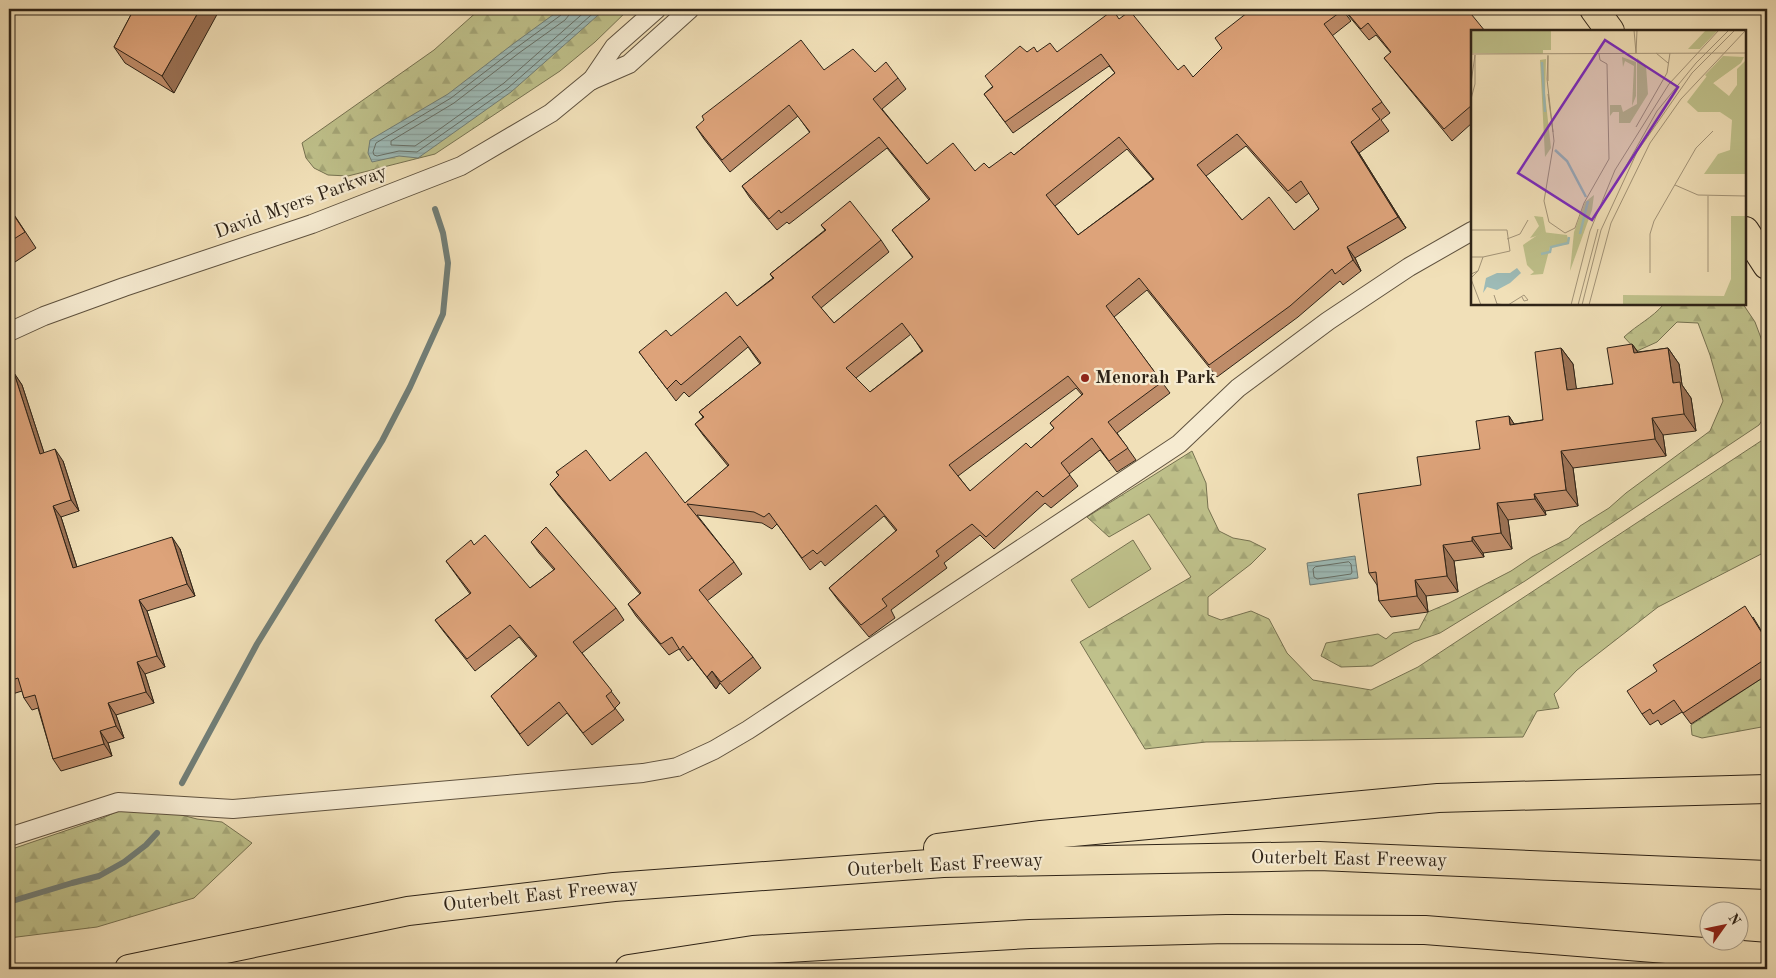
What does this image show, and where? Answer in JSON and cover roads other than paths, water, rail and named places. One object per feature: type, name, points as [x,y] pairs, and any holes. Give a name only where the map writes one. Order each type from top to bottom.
[{"type":"main road","points":[[1594,9],[1609,30]]},
{"type":"main road","points":[[1746,233],[1767,265]]},
{"type":"main road","points":[[614,887],[1041,836],[1438,798],[1767,788]]},
{"type":"main road","name":"Outerbelt East Freeway","points":[[129,969],[408,911],[614,887],[943,863],[1319,856],[1767,875]]},
{"type":"main road","points":[[629,969],[753,950],[782,948],[1030,934],[1228,929],[1425,930],[1767,957]]},
{"type":"street","name":"David Myers Parkway","points":[[9,332],[44,316],[116,290],[312,224],[461,166],[551,113],[590,81],[614,47],[657,9]]},
{"type":"street","name":"David Myers Parkway","points":[[590,81],[629,64],[690,9]]},
{"type":"street","points":[[9,837],[118,802],[233,809],[643,774],[678,767],[714,750],[748,730],[1180,444],[1238,388],[1328,321],[1409,267],[1471,232]]},
{"type":"water","points":[[561,9],[605,9],[511,92],[418,158],[399,156],[372,162],[368,153],[370,140],[448,94]]},
{"type":"water","points":[[1355,556],[1358,578],[1310,585],[1307,563]]},
{"type":"waterway","points":[[182,783],[257,644],[382,441],[410,387],[443,314],[448,263],[443,233],[435,209]]},
{"type":"waterway","points":[[9,902],[99,876],[124,862],[146,845],[157,833]]},
{"type":"place","name":"Menorah Park","points":[[1085,378]]}]
